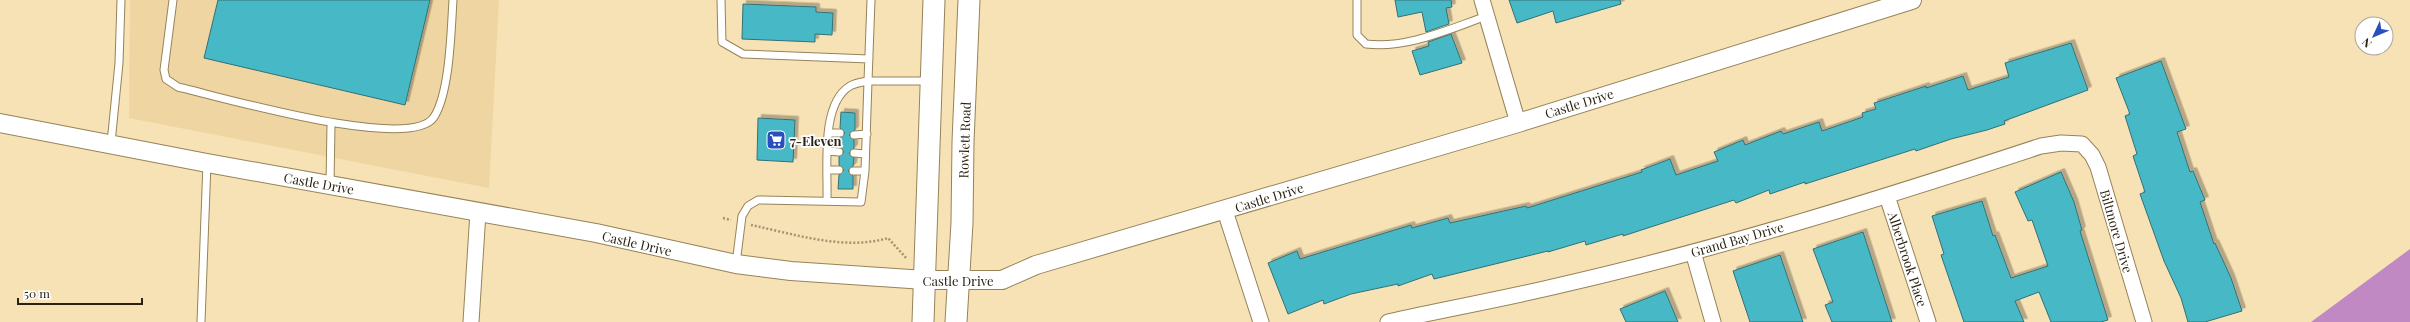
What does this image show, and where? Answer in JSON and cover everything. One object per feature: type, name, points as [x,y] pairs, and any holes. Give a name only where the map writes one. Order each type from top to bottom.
[{"type":"main road","points":[[923,322],[934,0]]},
{"type":"main road","name":"Rowlett Road","points":[[956,322],[957,280],[962,223],[963,142],[969,0]]},
{"type":"street","points":[[1482,0],[1518,123]]},
{"type":"street","name":"Castle Drive","points":[[0,123],[207,163],[596,233],[736,264],[791,271],[925,280],[1002,280],[1036,265],[1225,211],[1518,123],[1912,0]]},
{"type":"street","name":"Grand Bay Drive","points":[[1388,322],[1561,285],[1693,252],[1887,196],[2041,146],[2062,143],[2082,144]]},
{"type":"street","name":"Biltmore Drive","points":[[2082,144],[2092,155],[2098,167],[2144,322]]},
{"type":"street","name":"Alberbrook Place","points":[[1887,196],[1928,322]]},
{"type":"street","points":[[1225,211],[1261,322]]},
{"type":"street","points":[[471,322],[478,212]]},
{"type":"street","points":[[1693,252],[1712,322]]},
{"type":"lane","points":[[111,144],[119,63],[121,0]]},
{"type":"lane","points":[[173,0],[164,70],[166,79],[178,87],[331,124],[389,130],[405,129],[429,122],[434,116],[442,96],[447,74],[453,0]]},
{"type":"lane","points":[[721,0],[722,42],[743,54],[869,59]]},
{"type":"lane","points":[[736,264],[742,216],[748,206],[758,200],[827,200],[860,202],[865,171],[867,134],[870,0]]},
{"type":"lane","points":[[1357,0],[1357,35],[1366,44],[1383,45],[1413,41],[1487,16]]},
{"type":"lane","points":[[827,200],[830,113],[835,102],[851,85],[868,81],[931,81]]},
{"type":"lane","points":[[330,185],[331,124]]},
{"type":"lane","points":[[829,133],[840,133]]},
{"type":"lane","points":[[854,135],[867,134]]},
{"type":"lane","points":[[828,151],[839,152]]},
{"type":"lane","points":[[854,153],[865,154]]},
{"type":"lane","points":[[201,322],[207,163]]},
{"type":"lane","points":[[828,170],[839,170]]},
{"type":"lane","points":[[853,171],[865,171]]},
{"type":"path","points":[[724,218],[742,223],[841,242],[874,242],[888,238],[925,280]]},
{"type":"shaded area","points":[[130,0],[499,0],[489,188],[129,118]]},
{"type":"shaded area","points":[[2410,249],[2410,322],[2311,322]]},
{"type":"building","points":[[218,0],[430,0],[405,105],[204,58]]},
{"type":"building","points":[[1395,0],[1451,0],[1452,7],[1446,8],[1449,24],[1426,32],[1422,12],[1398,17]]},
{"type":"building","points":[[1509,0],[1620,0],[1621,4],[1556,23],[1553,11],[1517,23]]},
{"type":"building","points":[[743,4],[816,7],[816,12],[833,13],[832,35],[815,34],[815,42],[742,39]]},
{"type":"building","points":[[1451,34],[1462,63],[1420,75],[1412,51],[1429,46],[1428,42]]},
{"type":"building","points":[[2071,43],[2088,90],[2004,121],[2005,124],[1987,130],[1951,139],[1916,151],[1915,149],[1770,194],[1769,190],[1736,203],[1734,200],[1623,236],[1623,234],[1586,245],[1585,241],[1548,252],[1434,279],[1432,274],[1398,286],[1398,284],[1351,294],[1324,304],[1323,300],[1288,314],[1268,263],[1297,251],[1300,259],[1411,225],[1412,228],[1448,218],[1450,223],[1526,206],[1527,208],[1642,172],[1641,170],[1670,159],[1676,175],[1718,161],[1714,152],[1743,140],[1745,145],[1781,131],[1783,134],[1819,122],[1822,131],[1863,117],[1862,113],[1876,109],[1874,103],[1926,86],[1926,88],[1963,76],[1968,90],[2009,77],[2005,63]]},
{"type":"building","points":[[2161,61],[2186,129],[2177,132],[2190,172],[2193,171],[2205,200],[2200,202],[2214,244],[2215,243],[2231,278],[2242,311],[2205,322],[2188,322],[2181,298],[2164,261],[2140,194],[2145,192],[2133,156],[2137,154],[2125,116],[2130,114],[2116,78]]},
{"type":"building","points":[[841,112],[855,113],[855,130],[849,135],[854,140],[854,148],[849,153],[854,158],[853,166],[848,171],[853,176],[853,189],[838,189],[839,175],[844,170],[839,165],[839,157],[844,152],[840,147],[840,138],[845,133],[840,128]]},
{"type":"building","name":"7-Eleven","points":[[758,118],[795,120],[793,162],[757,160]]},
{"type":"building","points":[[2061,172],[2074,202],[2082,230],[2080,231],[2108,320],[2101,322],[2051,322],[2039,292],[2015,301],[2024,322],[1964,322],[1941,255],[1944,254],[1932,216],[1982,201],[1993,236],[1995,235],[2011,278],[2048,266],[2032,220],[2028,221],[2015,192]]},
{"type":"building","points":[[1863,232],[1892,322],[1832,322],[1825,305],[1833,302],[1813,249]]},
{"type":"building","points":[[1780,255],[1803,322],[1750,322],[1733,271]]},
{"type":"building","points":[[1665,291],[1678,322],[1626,322],[1620,309]]},
{"type":"place","name":"7-Eleven","points":[[776,140]]}]
